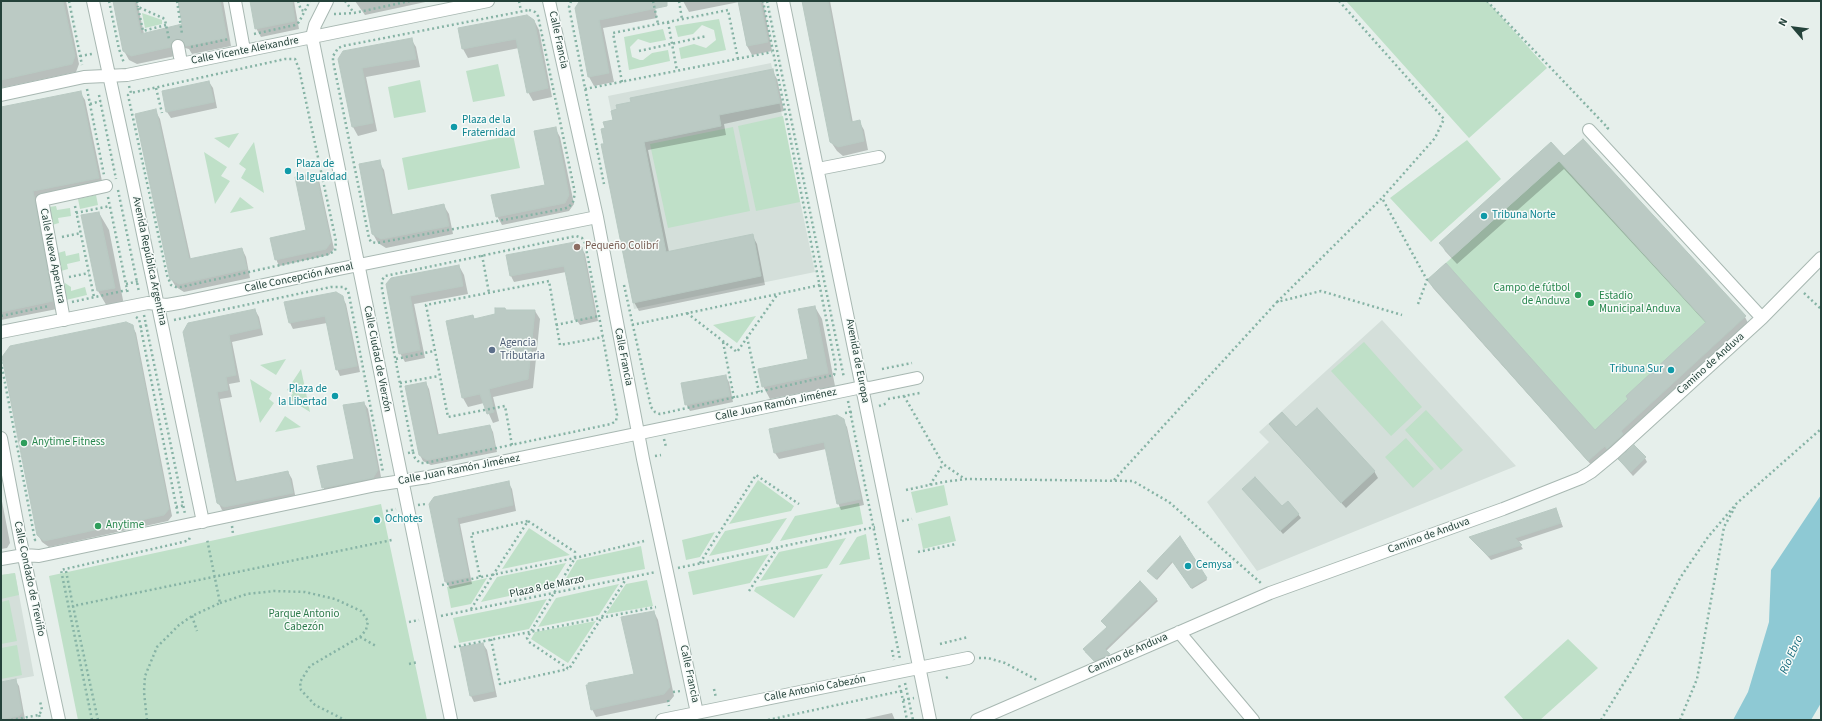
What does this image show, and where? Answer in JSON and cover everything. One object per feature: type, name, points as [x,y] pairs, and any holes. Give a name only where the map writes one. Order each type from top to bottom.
[{"type":"street","name":"Avenida República Argentina","points":[[93,1],[203,522]]},
{"type":"street","points":[[235,1],[244,50]]},
{"type":"street","points":[[312,37],[315,25],[327,1]]},
{"type":"street","name":"Calle Vicente Aleixandre","points":[[1,95],[90,76],[127,75],[488,1]]},
{"type":"street","name":"Calle Francia","points":[[549,1],[596,217],[697,713]]},
{"type":"street","name":"Avenida de Europa","points":[[784,1],[930,720]]},
{"type":"street","name":"Calle Ciudad de Vierzón","points":[[312,37],[451,720]]},
{"type":"street","points":[[1592,134],[1762,318]]},
{"type":"street","points":[[818,169],[879,157]]},
{"type":"street","name":"Calle Nueva Apertura","points":[[64,320],[42,200],[106,186]]},
{"type":"street","name":"Calle Concepción Arenal","points":[[1,332],[141,304],[157,303],[167,305],[184,302],[596,217]]},
{"type":"street","name":"Camino de Anduva","points":[[977,720],[1270,594],[1503,509],[1581,478],[1614,453],[1762,318],[1821,258]]},
{"type":"street","name":"Calle Juan Ramón Jiménez","points":[[1,559],[24,555],[39,556],[376,485],[402,482],[846,390],[862,387],[870,388],[917,378]]},
{"type":"street","name":"Calle Condado de Treviño","points":[[1,438],[57,720]]},
{"type":"street","points":[[1179,632],[1253,720]]},
{"type":"street","name":"Calle Antonio Cabezón","points":[[662,720],[968,658]]},
{"type":"path","points":[[69,1],[82,65]]},
{"type":"path","points":[[109,1],[120,54],[124,62],[131,60]]},
{"type":"path","points":[[137,1],[143,31],[166,25]]},
{"type":"path","points":[[176,1],[180,47]]},
{"type":"path","points":[[298,1],[301,10],[305,11]]},
{"type":"path","points":[[138,7],[163,18],[166,25],[171,51],[180,47],[296,25],[310,1]]},
{"type":"path","points":[[345,1],[354,13]]},
{"type":"path","points":[[336,14],[354,13],[410,1]]},
{"type":"path","points":[[519,1],[521,11]]},
{"type":"path","points":[[570,15],[568,7],[571,1]]},
{"type":"path","points":[[653,1],[658,24]]},
{"type":"path","points":[[679,1],[682,19]]},
{"type":"path","points":[[660,414],[834,375],[836,368],[762,1]]},
{"type":"path","points":[[767,1],[846,390],[900,672],[913,720]]},
{"type":"path","points":[[1113,481],[1277,302],[1382,198],[1435,138],[1444,119],[1339,1]]},
{"type":"path","points":[[1487,1],[1608,128],[1592,134]]},
{"type":"path","points":[[622,82],[613,33],[682,19],[728,10],[738,59]]},
{"type":"path","points":[[521,11],[535,12],[538,16],[575,193],[573,202],[569,207],[377,243],[371,242],[333,61],[333,56],[338,48],[521,11]]},
{"type":"path","points":[[668,22],[677,71]]},
{"type":"path","points":[[639,51],[707,36]]},
{"type":"path","points":[[89,47],[90,76],[106,186],[127,290]]},
{"type":"path","points":[[585,89],[772,52]]},
{"type":"path","points":[[128,83],[131,93],[128,95],[167,275],[171,286],[181,287],[326,255],[334,251],[336,242],[299,69],[295,60],[285,59],[131,93]]},
{"type":"path","points":[[90,76],[141,304],[189,540],[61,570],[92,720]]},
{"type":"path","points":[[156,88],[162,113]]},
{"type":"path","points":[[72,193],[94,297]]},
{"type":"path","points":[[1382,198],[1427,280],[1418,304]]},
{"type":"path","points":[[76,212],[110,206]]},
{"type":"path","points":[[49,239],[81,234]]},
{"type":"path","points":[[413,452],[381,285],[385,276],[576,236],[582,238],[585,243],[603,337],[617,415],[616,421],[612,424],[425,463]]},
{"type":"path","points":[[482,255],[489,293]]},
{"type":"path","points":[[57,280],[89,274]]},
{"type":"path","points":[[512,445],[505,406],[448,418],[426,305],[549,281],[560,345],[603,337]]},
{"type":"path","points":[[1796,284],[1821,309]]},
{"type":"path","points":[[632,325],[820,285]]},
{"type":"path","points":[[175,319],[332,287],[344,287],[348,291],[383,474],[382,478]]},
{"type":"path","points":[[1277,302],[1321,291],[1402,315]]},
{"type":"path","points":[[687,313],[737,352],[778,294]]},
{"type":"path","points":[[132,316],[139,319],[177,514]]},
{"type":"path","points":[[556,325],[599,316]]},
{"type":"path","points":[[748,337],[759,392]]},
{"type":"path","points":[[723,341],[734,398]]},
{"type":"path","points":[[396,359],[434,351]]},
{"type":"path","points":[[882,370],[912,363]]},
{"type":"path","points":[[400,383],[439,376]]},
{"type":"path","points":[[888,400],[920,393]]},
{"type":"path","points":[[904,396],[943,464],[966,479]]},
{"type":"path","points":[[1601,720],[1635,665],[1680,578],[1708,537],[1737,503],[1821,429]]},
{"type":"path","points":[[930,485],[943,464]]},
{"type":"path","points":[[699,563],[756,475],[799,504]]},
{"type":"path","points":[[906,490],[966,479],[1133,481],[1169,502],[1268,588],[1270,594]]},
{"type":"path","points":[[1680,720],[1697,679],[1724,527],[1737,503]]},
{"type":"path","points":[[470,610],[528,521]]},
{"type":"path","points":[[480,577],[471,534],[528,521],[575,552],[575,558],[527,638],[529,642],[569,669]]},
{"type":"path","points":[[684,567],[868,528]]},
{"type":"path","points":[[207,539],[220,603]]},
{"type":"path","points":[[73,606],[392,540]]},
{"type":"path","points":[[442,585],[575,558],[644,541]]},
{"type":"path","points":[[918,552],[956,544]]},
{"type":"path","points":[[749,591],[778,548]]},
{"type":"path","points":[[66,571],[98,720]]},
{"type":"path","name":"Plaza 8 de Marzo","points":[[448,614],[554,594],[650,573]]},
{"type":"path","points":[[491,639],[500,684],[569,669],[626,578]]},
{"type":"path","points":[[147,720],[144,692],[145,676],[157,647],[168,635],[192,616],[220,603],[247,594],[274,591],[305,592],[335,599],[361,611],[368,621],[366,630],[360,637],[310,666],[300,682],[301,690],[315,704],[345,720]]},
{"type":"path","points":[[454,646],[656,607]]},
{"type":"path","points":[[192,616],[198,631]]},
{"type":"path","points":[[360,637],[376,646]]},
{"type":"path","points":[[940,644],[968,637]]},
{"type":"path","points":[[892,650],[900,672],[901,692],[907,720]]},
{"type":"path","points":[[968,658],[988,658],[1005,664],[1038,681]]},
{"type":"path","points":[[409,664],[418,662]]},
{"type":"path","points":[[946,678],[950,676]]},
{"type":"path","points":[[768,720],[901,692]]},
{"type":"path","points":[[39,695],[42,710],[39,715]]},
{"type":"path","points":[[11,720],[39,715]]},
{"type":"path","points":[[39,715],[41,720]]},
{"type":"shaded area","points":[[771,63],[815,272],[634,309],[601,144],[604,143],[601,129],[605,128],[603,122],[613,120],[608,96]]},
{"type":"shaded area","points":[[1382,320],[1516,466],[1257,571],[1207,502],[1269,442],[1259,432]]},
{"type":"shaded area","points":[[15,573],[34,676],[1,682],[1,575]]},
{"type":"green space","points":[[1346,1],[1487,1],[1547,68],[1469,138]]},
{"type":"green space","points":[[142,13],[162,20],[162,24],[145,28]]},
{"type":"green space","points":[[719,19],[726,50],[681,59],[679,48],[694,44],[706,48],[716,40],[714,30],[702,25],[693,34],[678,37],[675,26]]},
{"type":"green space","points":[[663,29],[666,40],[650,43],[638,39],[630,47],[632,57],[643,60],[652,53],[668,50],[670,61],[629,70],[624,37]]},
{"type":"green space","points":[[498,64],[505,96],[473,102],[466,71]]},
{"type":"green space","points":[[420,80],[426,112],[394,118],[388,87]]},
{"type":"green space","points":[[783,116],[800,202],[756,211],[738,126]]},
{"type":"green space","points":[[733,127],[750,211],[668,228],[650,144]]},
{"type":"green space","points":[[239,133],[229,148],[214,138]]},
{"type":"green space","points":[[513,135],[520,168],[408,190],[402,158]]},
{"type":"green space","name":"Estadio Municipal Anduva","points":[[1583,139],[1746,316],[1588,461],[1427,280]]},
{"type":"green space","points":[[1467,140],[1501,179],[1431,242],[1390,198]]},
{"type":"green space","points":[[254,142],[264,193],[241,178],[246,169],[239,164]]},
{"type":"green space","points":[[204,152],[227,167],[221,176],[230,181],[215,204]]},
{"type":"green space","points":[[96,195],[98,205],[80,209],[78,199]]},
{"type":"green space","points":[[240,197],[254,208],[230,213]]},
{"type":"green space","points":[[56,206],[57,210],[70,208],[71,216],[58,218],[59,223],[52,225],[49,207]]},
{"type":"green space","points":[[65,251],[66,256],[79,253],[80,261],[67,264],[68,269],[61,271],[58,253]]},
{"type":"green space","points":[[65,283],[71,287],[71,291],[85,287],[87,295],[66,300],[64,287]]},
{"type":"green space","points":[[756,316],[737,343],[713,325]]},
{"type":"green space","points":[[1364,342],[1422,407],[1391,436],[1331,371]]},
{"type":"green space","points":[[286,359],[276,375],[260,365]]},
{"type":"green space","points":[[301,369],[310,412],[289,399],[293,393],[287,390]]},
{"type":"green space","points":[[250,379],[272,393],[269,399],[274,403],[260,423]]},
{"type":"green space","points":[[1426,410],[1463,450],[1441,470],[1405,430]]},
{"type":"green space","points":[[285,416],[301,427],[275,432]]},
{"type":"green space","points":[[1406,438],[1434,469],[1413,488],[1385,457]]},
{"type":"green space","points":[[758,480],[794,506],[791,511],[729,524]]},
{"type":"green space","points":[[944,485],[948,505],[916,513],[911,492]]},
{"type":"green space","points":[[859,503],[863,524],[780,541],[795,516]]},
{"type":"green space","name":"Parque Antonio Cabezón","points":[[381,504],[427,720],[78,720],[49,576]]},
{"type":"green space","points":[[950,516],[956,541],[923,549],[918,524]]},
{"type":"green space","points":[[787,518],[770,543],[709,556],[725,531]]},
{"type":"green space","points":[[529,528],[570,555],[502,569]]},
{"type":"green space","points":[[715,532],[700,557],[686,560],[682,540]]},
{"type":"green space","points":[[866,534],[870,559],[839,565],[857,537]]},
{"type":"green space","points":[[846,538],[827,568],[760,581],[779,552]]},
{"type":"green space","points":[[641,546],[645,569],[562,585],[577,560]]},
{"type":"green space","points":[[769,554],[750,583],[693,595],[688,572]]},
{"type":"green space","points":[[566,563],[551,587],[481,602],[497,577]]},
{"type":"green space","points":[[15,573],[19,595],[1,599],[1,575]]},
{"type":"green space","points":[[823,574],[794,618],[754,591],[756,587]]},
{"type":"green space","points":[[487,578],[471,604],[451,608],[447,587]]},
{"type":"green space","points":[[647,580],[653,606],[606,614],[626,584]]},
{"type":"green space","points":[[619,584],[599,615],[538,627],[556,598]]},
{"type":"green space","points":[[547,599],[529,629],[459,643],[453,618]]},
{"type":"green space","points":[[9,600],[17,641],[1,644],[1,602]]},
{"type":"green space","points":[[596,621],[568,663],[531,639],[535,632]]},
{"type":"green space","points":[[1568,639],[1598,668],[1540,720],[1524,720],[1504,697]]},
{"type":"green space","points":[[17,645],[22,675],[1,679],[1,648]]},
{"type":"water","name":"Río Ebro","points":[[1821,495],[1821,703],[1811,720],[1733,720],[1748,692],[1769,622],[1771,570]]},
{"type":"building","points":[[1,1],[63,1],[75,56],[72,64],[1,80]]},
{"type":"building","points":[[113,1],[134,1],[141,34],[182,24],[178,1],[220,1],[227,38],[186,46],[183,41],[176,39],[171,43],[171,47],[131,56],[123,51]]},
{"type":"building","points":[[250,1],[292,1],[295,21],[255,29]]},
{"type":"building","points":[[667,1],[667,6],[599,20],[609,73],[588,77],[575,8],[579,2]]},
{"type":"building","points":[[738,1],[760,1],[768,42],[747,46]]},
{"type":"building","points":[[802,1],[828,1],[851,122],[860,120],[864,141],[838,147],[830,142]]},
{"type":"building","points":[[527,15],[534,20],[548,88],[527,93],[516,39],[462,49],[458,28]]},
{"type":"building","points":[[412,38],[416,59],[362,68],[373,123],[352,127],[338,59],[343,51]]},
{"type":"building","points":[[773,69],[780,103],[719,115],[721,126],[644,142],[666,252],[753,234],[761,276],[633,303],[601,144],[604,144],[601,129],[605,128],[603,122],[613,120],[611,111],[617,109],[616,105],[631,102],[630,98]]},
{"type":"building","points":[[209,81],[214,102],[166,112],[162,91]]},
{"type":"building","points":[[81,91],[99,178],[33,191],[53,301],[1,312],[1,107]]},
{"type":"building","points":[[156,109],[189,259],[242,248],[247,269],[179,284],[170,279],[135,114]]},
{"type":"building","points":[[556,127],[569,195],[565,203],[496,217],[491,195],[545,185],[534,131]]},
{"type":"building","points":[[1583,139],[1746,316],[1621,431],[1623,434],[1607,449],[1605,446],[1588,461],[1427,280],[1446,263],[1595,430],[1628,399],[1626,396],[1706,322],[1559,161],[1452,257],[1439,243],[1551,142],[1564,156]]},
{"type":"building","points":[[380,160],[391,215],[444,204],[449,226],[381,239],[372,234],[359,164]]},
{"type":"building","points":[[316,173],[331,242],[326,249],[275,260],[270,238],[306,230],[295,177]]},
{"type":"building","points":[[99,212],[115,288],[97,291],[81,215]]},
{"type":"building","points":[[575,242],[582,247],[595,316],[575,320],[564,266],[510,276],[506,255]]},
{"type":"building","points":[[459,265],[463,286],[410,296],[420,350],[399,354],[386,284],[391,278]]},
{"type":"building","points":[[336,292],[343,296],[357,366],[336,370],[325,316],[289,323],[284,302]]},
{"type":"building","points":[[815,306],[828,373],[762,387],[758,369],[808,359],[798,309]]},
{"type":"building","name":"Agencia Tributaria","points":[[495,308],[505,308],[506,310],[535,310],[528,379],[489,389],[494,412],[487,414],[480,394],[462,398],[446,321],[473,315],[474,319],[495,314]]},
{"type":"building","points":[[255,309],[260,328],[229,335],[236,375],[226,377],[228,390],[217,392],[230,461],[235,482],[288,471],[293,493],[224,507],[217,503],[183,332],[188,323]]},
{"type":"building","points":[[126,322],[133,325],[169,509],[164,515],[44,541],[37,535],[2,357],[10,346]]},
{"type":"building","points":[[726,375],[730,396],[685,405],[681,383]]},
{"type":"building","points":[[426,382],[437,435],[490,425],[495,447],[427,460],[419,455],[405,386]]},
{"type":"building","points":[[364,402],[378,470],[373,478],[322,488],[317,466],[354,459],[343,405]]},
{"type":"building","points":[[1317,408],[1375,471],[1341,503],[1269,424],[1282,412],[1296,427]]},
{"type":"building","points":[[837,415],[844,419],[861,499],[837,504],[824,442],[774,453],[769,429]]},
{"type":"building","points":[[1634,445],[1646,457],[1631,472],[1618,459]]},
{"type":"building","points":[[1255,477],[1282,506],[1288,501],[1299,514],[1280,531],[1242,489]]},
{"type":"building","points":[[509,481],[513,505],[457,518],[469,577],[445,582],[429,504],[434,497]]},
{"type":"building","points":[[1556,508],[1561,523],[1515,538],[1522,545],[1488,556],[1469,537]]},
{"type":"building","name":"Cemysa","points":[[1180,536],[1207,578],[1191,588],[1172,561],[1156,579],[1147,571]]},
{"type":"building","points":[[1140,581],[1157,599],[1105,649],[1110,654],[1094,661],[1083,649],[1107,627],[1101,621]]},
{"type":"building","points":[[654,611],[670,687],[664,694],[591,710],[586,685],[588,685],[588,683],[634,674],[621,617]]},
{"type":"building","points":[[483,643],[494,691],[470,696],[460,647]]},
{"type":"building","points":[[16,679],[22,712],[19,716],[1,719],[1,682]]},
{"type":"place","name":"Plaza de la Fraternidad","points":[[454,127]]},
{"type":"place","name":"Plaza de la Igualdad","points":[[288,171]]},
{"type":"place","name":"Tribuna Norte","points":[[1484,216]]},
{"type":"place","name":"Pequeño Colibrí","points":[[577,247]]},
{"type":"place","name":"Campo de fútbol de Anduva","points":[[1578,295]]},
{"type":"place","name":"Estadio Municipal Anduva","points":[[1591,303]]},
{"type":"place","name":"Agencia Tributaria","points":[[492,350]]},
{"type":"place","name":"Tribuna Sur","points":[[1671,370]]},
{"type":"place","name":"Plaza de la Libertad","points":[[335,396]]},
{"type":"place","name":"Anytime Fitness","points":[[24,443]]},
{"type":"place","name":"Ochotes","points":[[377,520]]},
{"type":"place","name":"Anytime","points":[[98,526]]},
{"type":"place","name":"Cemysa","points":[[1188,566]]}]
